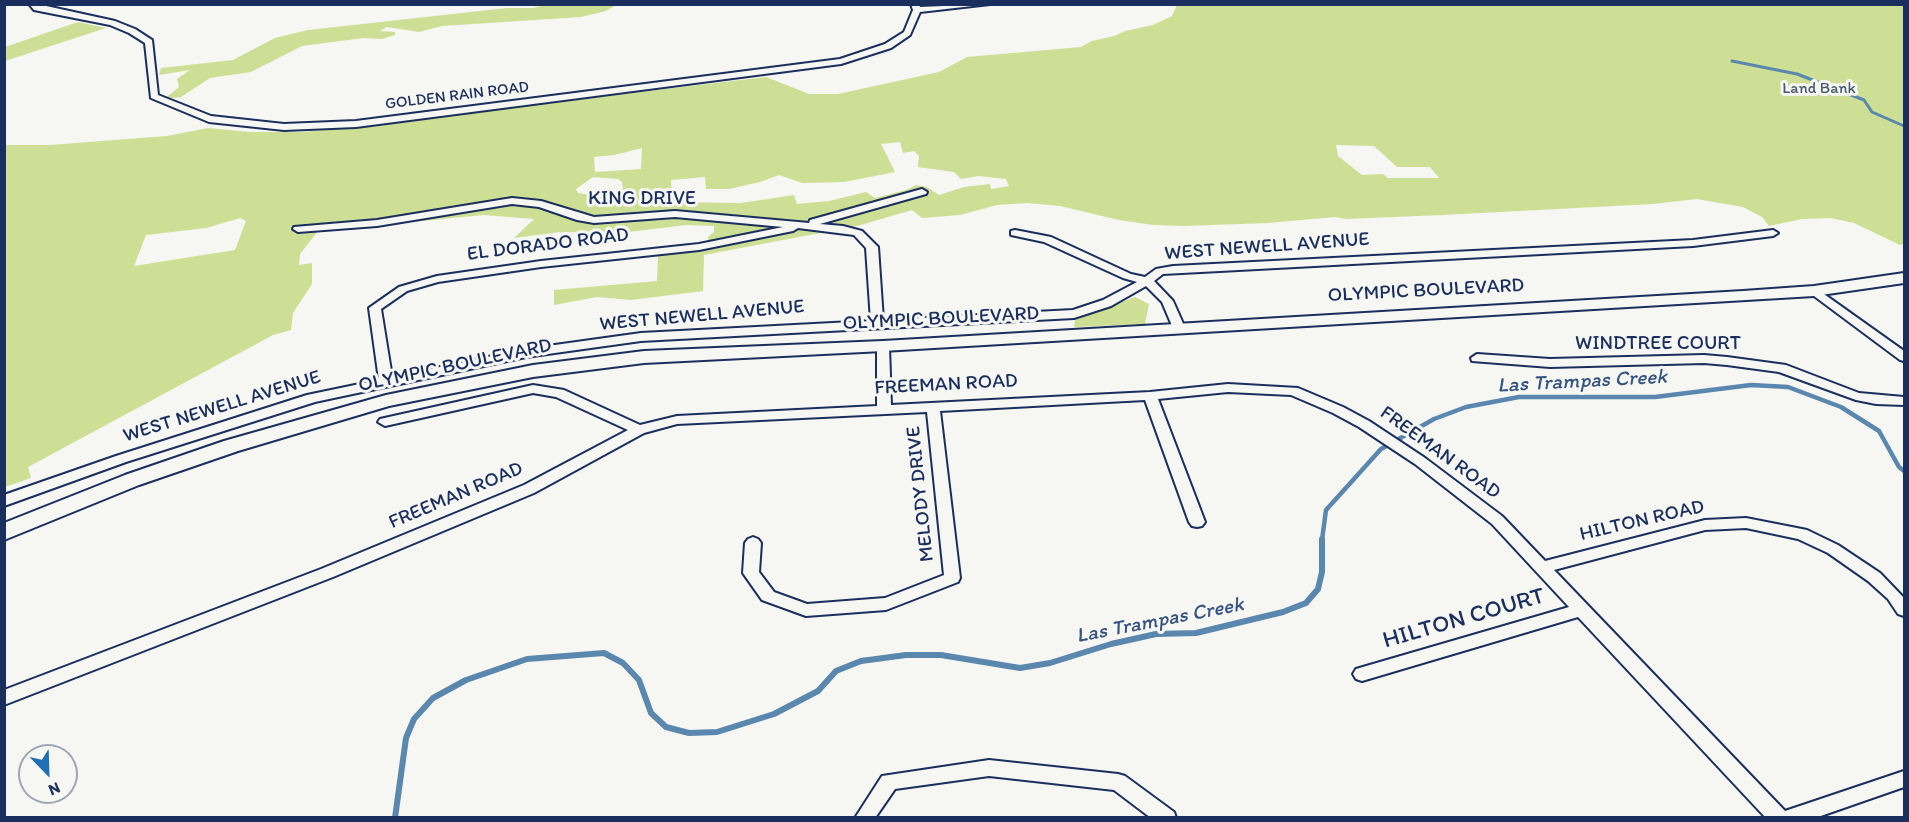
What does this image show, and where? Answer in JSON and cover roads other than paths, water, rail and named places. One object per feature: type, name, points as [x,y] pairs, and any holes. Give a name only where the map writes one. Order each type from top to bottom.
[{"type":"main road","name":"OLYMPIC BOULEVARD","points":[[4,532],[121,484],[231,446],[386,401],[533,371],[644,357],[882,346],[1814,291],[1905,278]]},
{"type":"street","name":"GOLDEN RAIN ROAD","points":[[32,4],[37,8],[112,23],[132,31],[149,42],[154,96],[209,119],[284,127],[368,122],[841,61],[888,46],[907,33],[916,7]]},
{"type":"street","points":[[916,7],[987,4]]},
{"type":"street","points":[[806,225],[922,192]]},
{"type":"street","name":"KING DRIVE","points":[[298,229],[376,223],[512,201],[541,204],[580,218],[594,220],[675,214],[843,229],[858,233],[868,240],[872,247],[877,323]]},
{"type":"street","name":"EL DORADO ROAD","points":[[386,381],[375,308],[403,289],[437,279],[699,247],[806,225]]},
{"type":"street","points":[[1015,233],[1047,239],[1127,276],[1147,281],[1167,301],[1179,328]]},
{"type":"street","name":"WEST NEWELL AVENUE","points":[[4,501],[219,427],[312,398],[526,353],[641,337],[1074,314],[1107,303],[1147,281],[1160,271],[1173,269],[1693,243],[1773,233]]},
{"type":"street","points":[[1814,291],[1905,357]]},
{"type":"street","points":[[882,346],[884,409]]},
{"type":"street","name":"WINDTREE COURT","points":[[1477,358],[1550,363],[1704,359],[1727,361],[1781,368],[1856,396],[1885,401],[1905,401]]},
{"type":"street","name":"FREEMAN ROAD","points":[[4,698],[327,573],[529,489],[639,430],[677,420],[1150,396],[1228,388],[1293,392],[1338,410],[1364,424],[1420,461],[1497,520],[1779,818]]},
{"type":"street","points":[[385,422],[533,389],[559,393],[639,430]]},
{"type":"street","points":[[1150,396],[1197,522]]},
{"type":"street","name":"MELODY DRIVE","points":[[753,543],[752,573],[768,596],[806,610],[886,604],[952,578],[933,407]]},
{"type":"street","name":"HILTON ROAD","points":[[1542,567],[1705,525],[1746,523],[1802,534],[1833,549],[1874,576],[1894,595],[1905,610]]},
{"type":"street","name":"HILTON COURT","points":[[1362,674],[1580,610]]},
{"type":"street","points":[[864,818],[889,782],[989,768],[1118,782],[1167,818]]},
{"type":"street","points":[[1788,818],[1905,779]]},
{"type":"waterway","points":[[1732,61],[1797,74],[1864,100],[1872,112],[1904,126]]},
{"type":"waterway","name":"Las Trampas Creek","points":[[1322,540],[1326,510],[1381,449],[1434,419],[1466,407],[1519,397],[1655,397],[1751,385],[1788,387],[1841,407],[1879,431],[1899,467],[1904,471]]},
{"type":"waterway","name":"Las Trampas Creek","points":[[395,818],[406,738],[414,719],[433,698],[466,680],[527,659],[604,653],[623,663],[639,680],[651,713],[666,727],[689,733],[717,732],[774,714],[818,691],[836,671],[861,661],[906,655],[941,655],[1020,668],[1050,663],[1111,644],[1156,634],[1196,633],[1283,612],[1306,603],[1318,589],[1322,572],[1322,540]]},
{"type":"park label","name":"Land Bank","points":[[1819,89]]}]
